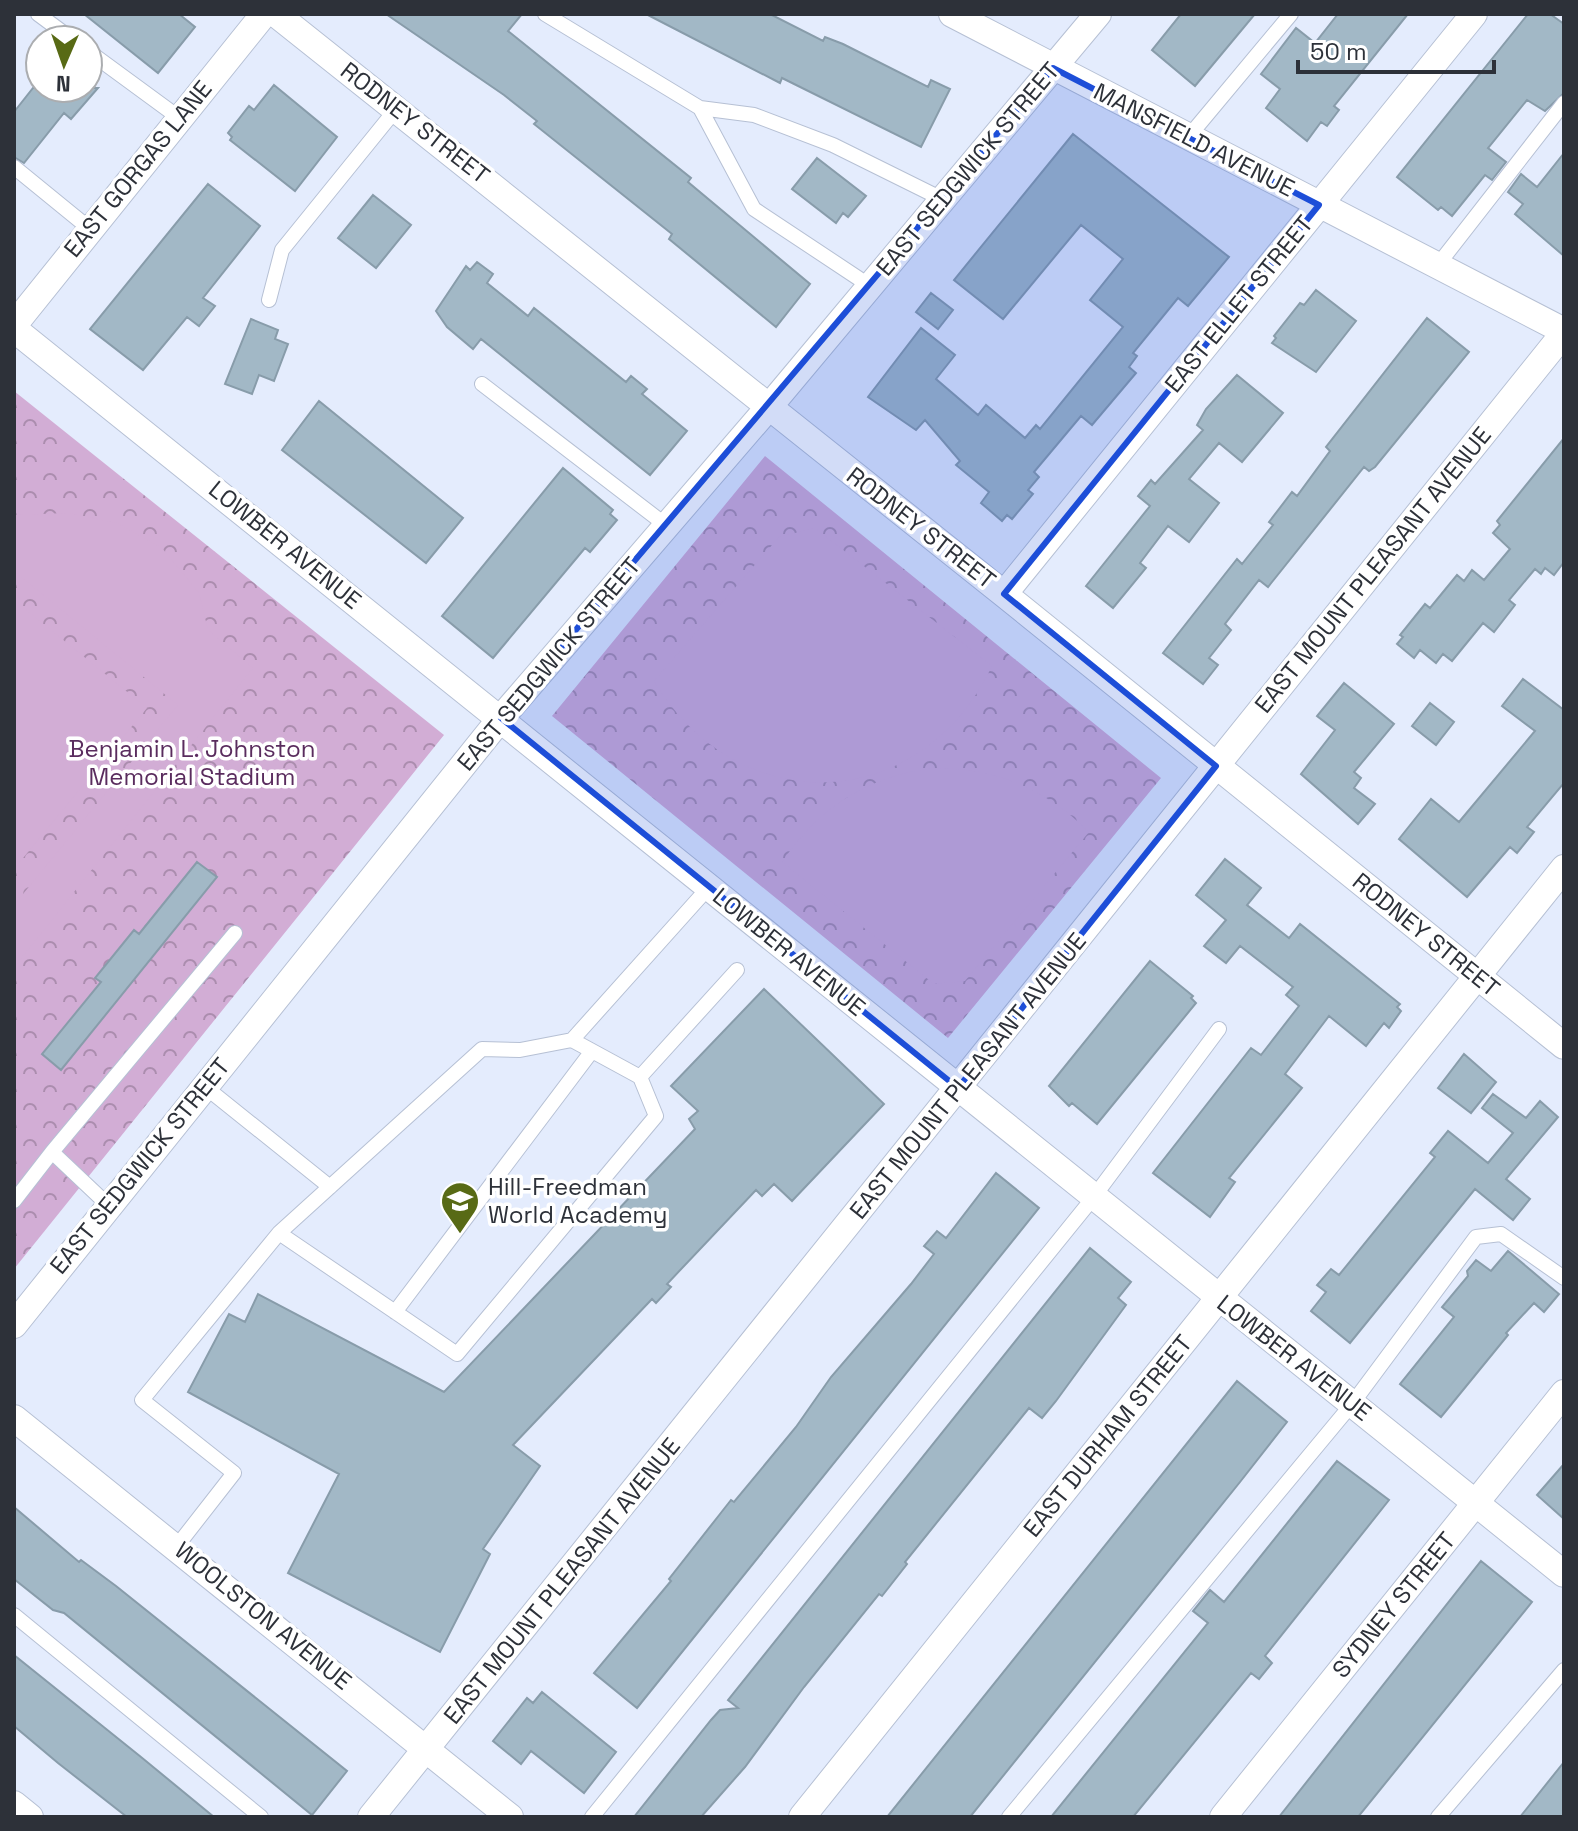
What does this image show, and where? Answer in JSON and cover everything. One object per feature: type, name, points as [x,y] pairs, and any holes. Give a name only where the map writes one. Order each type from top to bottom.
[{"type":"street","name":"EAST GORGAS LANE","points":[[14,327],[178,117],[264,14]]},
{"type":"street","name":"RODNEY STREET","points":[[276,14],[1004,594],[1564,1046]]},
{"type":"street","name":"MANSFIELD AVENUE","points":[[952,14],[1564,332]]},
{"type":"street","name":"EAST SEDGWICK STREET","points":[[14,1325],[501,718],[768,408],[1098,14]]},
{"type":"street","name":"EAST ELLET STREET","points":[[1004,594],[1474,14]]},
{"type":"street","name":"LOWBER AVENUE","points":[[14,327],[1218,1299],[1564,1574]]},
{"type":"street","name":"EAST MOUNT PLEASANT AVENUE","points":[[371,1817],[1564,332]]},
{"type":"street","name":"EAST DURHAM STREET","points":[[802,1817],[1564,868]]},
{"type":"street","name":"SYDNEY STREET","points":[[1223,1817],[1564,1393]]},
{"type":"street","name":"WOOLSTON AVENUE","points":[[14,1418],[177,1546],[510,1817]]},
{"type":"street","points":[[14,1804],[30,1817]]},
{"type":"lane","points":[[545,14],[700,108],[754,115],[807,135],[942,199]]},
{"type":"lane","points":[[1190,135],[1291,14]]},
{"type":"lane","points":[[104,63],[178,117]]},
{"type":"lane","points":[[1437,266],[1564,103]]},
{"type":"lane","points":[[269,300],[282,250],[397,108]]},
{"type":"lane","points":[[700,108],[754,209],[870,286]]},
{"type":"lane","points":[[14,167],[90,229]]},
{"type":"lane","points":[[482,384],[667,526]]},
{"type":"lane","points":[[177,1546],[234,1473],[142,1400],[279,1233],[482,1049],[520,1050],[572,1040],[709,887]]},
{"type":"lane","points":[[14,1201],[235,933]]},
{"type":"lane","points":[[640,1077],[737,970]]},
{"type":"lane","points":[[592,1817],[1093,1198],[1219,1029]]},
{"type":"lane","points":[[279,1233],[457,1354],[656,1116],[640,1077],[572,1040]]},
{"type":"lane","points":[[395,1312],[592,1051]]},
{"type":"lane","points":[[204,1086],[330,1187]]},
{"type":"lane","points":[[52,1152],[108,1205]]},
{"type":"lane","points":[[1009,1817],[1352,1404],[1476,1237],[1501,1234],[1564,1278]]},
{"type":"lane","points":[[14,1615],[261,1817]]},
{"type":"lane","points":[[1438,1817],[1564,1670]]},
{"type":"highlighted area","points":[[1053,68],[1319,205],[1004,594],[1216,766],[958,1088],[501,718]]},
{"type":"green space","name":"Benjamin L. Johnston Memorial Stadium","points":[[14,391],[444,735],[14,1269]]},
{"type":"green space","points":[[765,456],[1161,778],[948,1038],[552,716]]},
{"type":"green space","name":"Benjamin L. Johnston Memorial Stadium","points":[[68,513],[117,523],[162,548],[199,593],[208,630],[253,668],[14,967],[14,905],[178,705],[14,571],[14,515]]},
{"type":"green space","points":[[815,528],[992,666],[961,715],[921,751],[876,773],[828,782],[780,778],[733,759],[690,727],[654,681],[779,537]]},
{"type":"green space","points":[[14,600],[147,708],[14,869]]},
{"type":"green space","points":[[933,768],[978,772],[1018,784],[1055,803],[1089,832],[965,981],[934,984],[782,862],[812,825],[847,798],[886,779]]},
{"type":"building","points":[[84,14],[179,14],[195,27],[158,73],[104,30],[104,24],[97,24]]},
{"type":"building","points":[[386,14],[522,14],[508,31],[691,178],[688,182],[810,284],[776,327],[669,239],[672,234],[534,124],[537,121]]},
{"type":"building","points":[[646,14],[770,14],[823,41],[825,37],[843,44],[928,87],[931,80],[950,89],[921,147],[782,78],[780,83]]},
{"type":"building","points":[[1181,14],[1255,14],[1195,86],[1152,50]]},
{"type":"building","points":[[1338,14],[1408,14],[1334,106],[1339,110],[1327,126],[1321,122],[1307,141],[1266,108],[1280,89],[1261,74],[1296,28],[1315,43]]},
{"type":"building","points":[[1528,14],[1550,14],[1564,24],[1564,93],[1545,111],[1527,100],[1488,148],[1506,162],[1492,180],[1485,175],[1452,216],[1441,207],[1438,210],[1397,177]]},
{"type":"building","points":[[274,85],[337,137],[295,191],[230,140],[232,137],[228,133],[249,106],[254,110]]},
{"type":"building","points":[[24,99],[24,104],[84,104],[71,119],[64,113],[24,163],[14,157],[14,112]]},
{"type":"building","points":[[1073,134],[1229,257],[1188,306],[1178,298],[1133,353],[1137,356],[1129,367],[1136,373],[1092,425],[1081,416],[1034,472],[1039,477],[1028,490],[1033,494],[1012,519],[1007,515],[1002,521],[981,503],[989,492],[956,465],[960,461],[925,420],[916,430],[868,397],[921,328],[955,355],[936,379],[978,415],[986,405],[1025,438],[1036,425],[1040,429],[1123,327],[1090,300],[1123,259],[1081,225],[1003,319],[954,280]]},
{"type":"building","points":[[1564,153],[1564,256],[1515,214],[1523,204],[1508,192],[1521,174],[1537,187]]},
{"type":"building","points":[[817,158],[866,196],[848,217],[843,213],[836,223],[792,189]]},
{"type":"building","points":[[208,184],[260,226],[203,298],[215,306],[199,326],[187,317],[143,370],[90,329]]},
{"type":"building","points":[[373,195],[411,225],[376,268],[338,238]]},
{"type":"building","points":[[477,262],[493,274],[487,283],[528,316],[534,308],[626,382],[631,376],[647,389],[642,394],[687,431],[650,475],[481,339],[473,349],[447,327],[436,311],[466,266],[470,270]]},
{"type":"building","points":[[1316,290],[1356,321],[1316,372],[1272,343],[1300,303],[1304,305]]},
{"type":"building","points":[[931,293],[953,310],[938,329],[916,312]]},
{"type":"building","points":[[1427,318],[1469,352],[1375,467],[1369,471],[1364,467],[1268,587],[1259,580],[1225,624],[1231,630],[1209,658],[1218,665],[1203,684],[1163,653],[1237,559],[1242,564],[1273,525],[1269,522],[1292,492],[1297,496],[1330,451],[1326,447]]},
{"type":"building","points":[[251,319],[278,330],[275,339],[288,344],[274,381],[259,375],[252,394],[225,384]]},
{"type":"building","points":[[1237,375],[1283,413],[1242,462],[1219,443],[1189,479],[1219,503],[1189,542],[1168,526],[1140,563],[1146,568],[1113,608],[1086,586],[1150,506],[1138,496],[1151,480],[1155,484],[1203,430],[1197,425],[1206,409]]},
{"type":"building","points":[[319,401],[463,518],[426,563],[282,450]]},
{"type":"building","points":[[1564,438],[1564,562],[1554,575],[1545,568],[1541,574],[1535,569],[1509,600],[1515,605],[1494,632],[1483,623],[1452,661],[1443,654],[1436,663],[1420,650],[1414,658],[1397,644],[1403,637],[1400,635],[1425,604],[1430,608],[1457,575],[1464,581],[1472,570],[1484,580],[1510,549],[1493,533],[1500,525],[1497,521]]},
{"type":"building","points":[[563,468],[613,510],[610,514],[617,520],[590,552],[585,548],[493,658],[442,616]]},
{"type":"building","points":[[1523,679],[1564,710],[1564,783],[1527,827],[1534,832],[1517,853],[1510,847],[1467,897],[1399,839],[1431,799],[1459,822],[1535,731],[1502,706]]},
{"type":"building","points":[[1344,683],[1394,724],[1354,772],[1361,778],[1354,788],[1375,804],[1358,824],[1301,774],[1335,730],[1317,716]]},
{"type":"building","points":[[1430,703],[1454,722],[1436,745],[1412,726]]},
{"type":"building","points":[[1225,859],[1261,888],[1247,905],[1289,938],[1300,924],[1400,1004],[1397,1007],[1401,1011],[1389,1028],[1384,1023],[1366,1046],[1329,1016],[1285,1074],[1302,1088],[1229,1178],[1235,1182],[1210,1217],[1153,1173],[1251,1048],[1261,1055],[1299,1006],[1286,995],[1293,987],[1240,946],[1226,963],[1204,946],[1226,920],[1196,895]]},
{"type":"building","points":[[197,862],[217,877],[61,1070],[42,1054],[101,982],[95,978],[134,930],[139,934]]},
{"type":"building","points":[[1150,961],[1193,996],[1191,998],[1196,1003],[1097,1124],[1072,1103],[1069,1106],[1049,1086]]},
{"type":"building","points":[[764,989],[884,1104],[792,1201],[774,1184],[762,1196],[756,1190],[667,1284],[671,1287],[656,1303],[652,1299],[513,1445],[540,1466],[483,1549],[490,1554],[440,1652],[288,1573],[339,1474],[188,1392],[229,1314],[245,1322],[258,1294],[444,1392],[695,1129],[689,1119],[698,1111],[671,1086]]},
{"type":"building","points":[[1464,1054],[1496,1082],[1471,1113],[1438,1088]]},
{"type":"building","points":[[1493,1094],[1526,1118],[1540,1101],[1558,1117],[1506,1179],[1530,1199],[1513,1220],[1475,1189],[1350,1343],[1311,1311],[1326,1292],[1317,1285],[1331,1269],[1339,1275],[1435,1157],[1430,1153],[1448,1131],[1488,1163],[1513,1133],[1482,1108]]},
{"type":"building","points":[[996,1173],[1039,1208],[637,1708],[594,1673],[671,1581],[669,1579],[731,1500],[734,1502],[796,1427],[831,1377],[911,1284],[934,1254],[924,1246],[937,1231],[946,1238]]},
{"type":"building","points":[[1090,1248],[1131,1282],[1118,1298],[1126,1305],[1056,1401],[1042,1418],[1029,1408],[905,1562],[907,1564],[882,1596],[879,1594],[804,1687],[745,1767],[701,1817],[634,1817],[720,1710],[738,1708],[728,1700]]},
{"type":"building","points":[[1508,1251],[1559,1294],[1544,1312],[1534,1303],[1506,1333],[1508,1335],[1441,1417],[1400,1384],[1454,1317],[1442,1307],[1468,1276],[1467,1271],[1476,1260],[1491,1271]]},
{"type":"building","points":[[1237,1381],[1287,1422],[1240,1482],[970,1817],[887,1817]]},
{"type":"building","points":[[1337,1461],[1389,1500],[1265,1656],[1272,1663],[1259,1679],[1251,1673],[1133,1817],[1051,1817],[1208,1623],[1193,1611],[1210,1590],[1224,1602]]},
{"type":"building","points":[[1564,1464],[1564,1519],[1537,1495]]},
{"type":"building","points":[[14,1507],[79,1562],[81,1560],[116,1586],[347,1771],[312,1815],[64,1613],[53,1610],[14,1579]]},
{"type":"building","points":[[1481,1561],[1532,1602],[1358,1817],[1279,1817]]},
{"type":"building","points":[[14,1655],[214,1817],[127,1817],[58,1763],[14,1726]]},
{"type":"building","points":[[542,1692],[616,1752],[584,1793],[531,1751],[521,1764],[493,1741],[527,1698],[533,1703]]},
{"type":"building","points":[[1564,1762],[1564,1817],[1520,1817]]},
{"type":"place","name":"Hill-Freedman World Academy","points":[[460,1235]]}]
